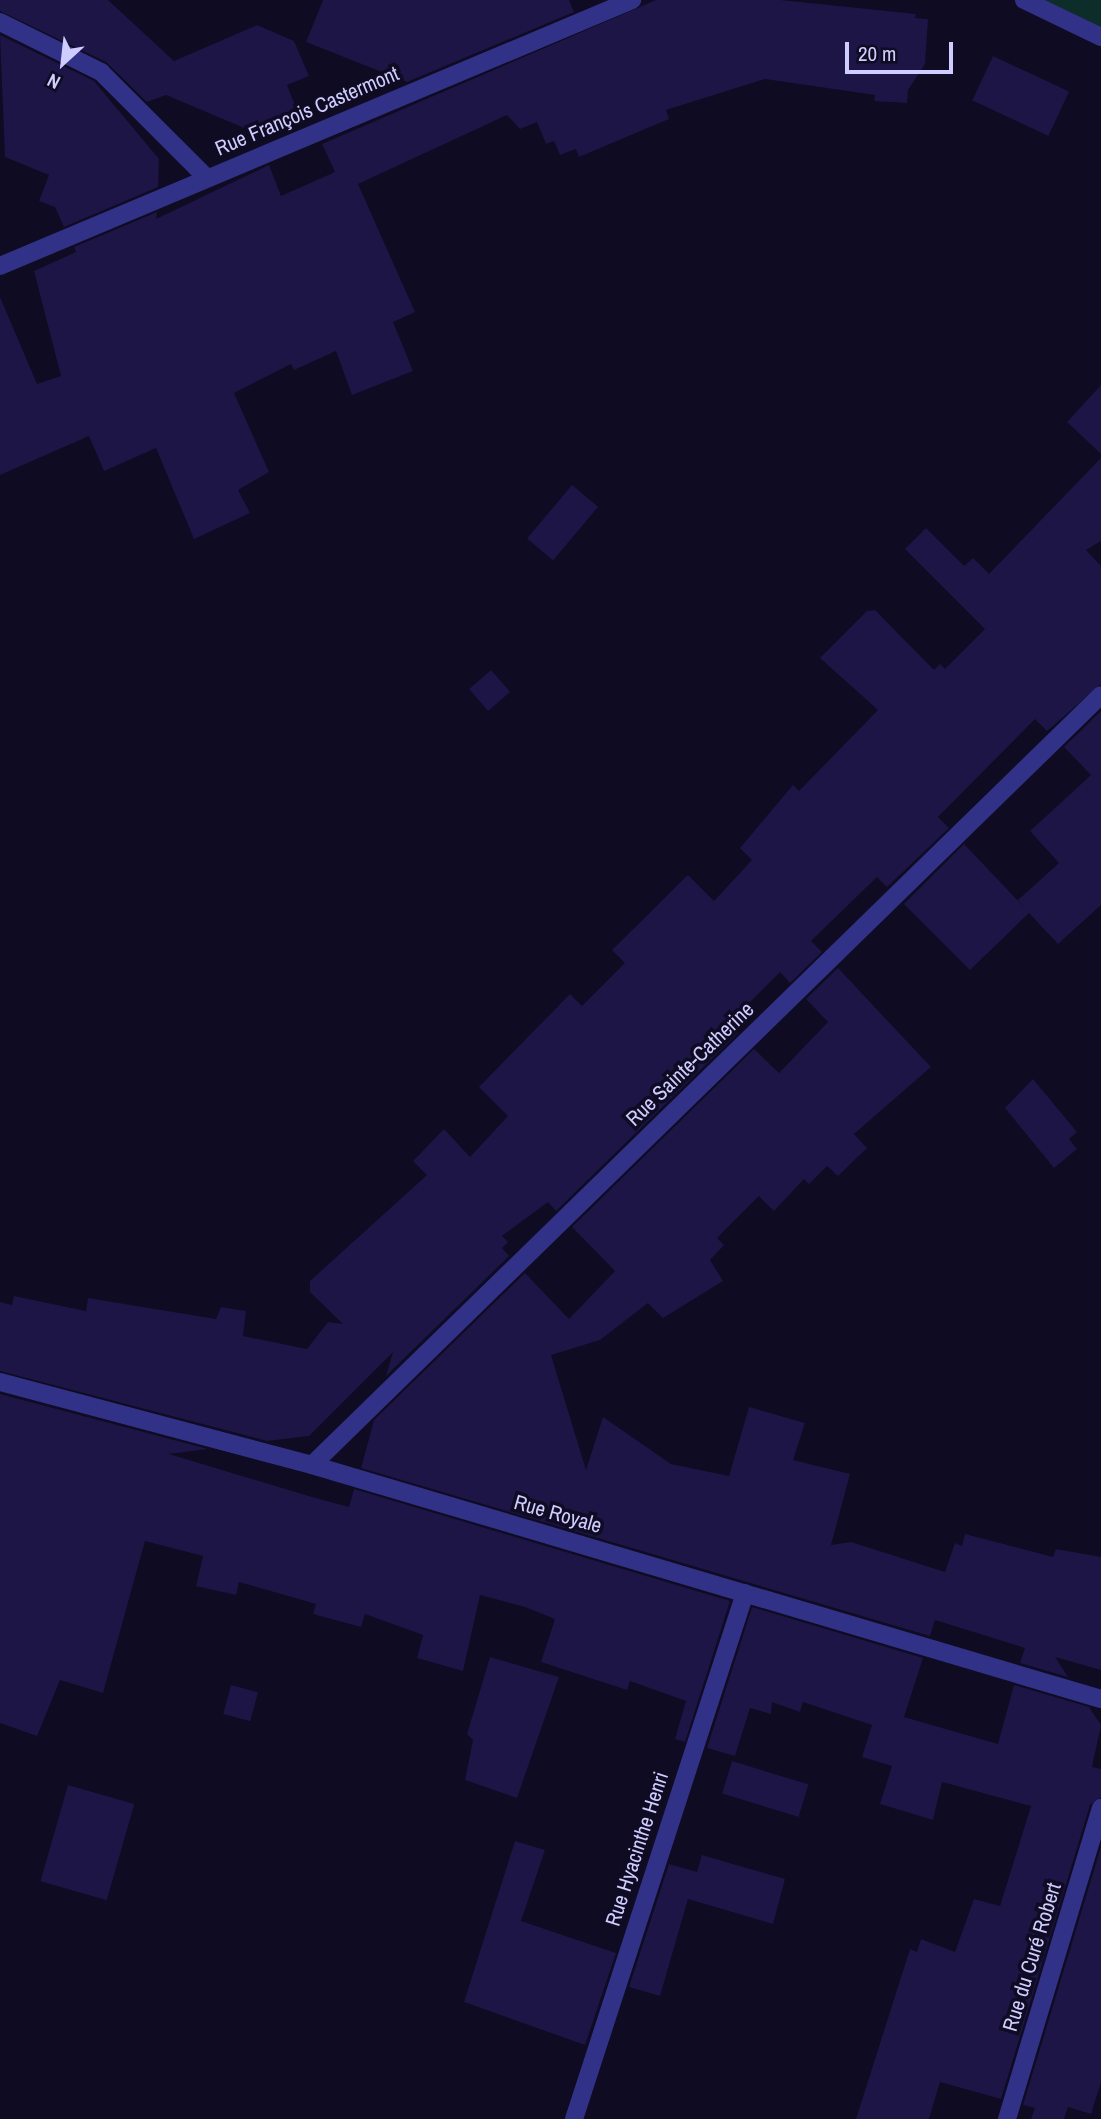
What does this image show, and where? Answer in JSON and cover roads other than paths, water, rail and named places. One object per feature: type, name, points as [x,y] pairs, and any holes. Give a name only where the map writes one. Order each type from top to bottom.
[{"type":"street","name":"Rue François Castermont","points":[[0,266],[632,0]]},
{"type":"street","points":[[1024,0],[1101,37]]},
{"type":"street","points":[[0,22],[101,72],[207,178]]},
{"type":"street","name":"Rue Sainte-Catherine","points":[[312,1465],[1101,695]]},
{"type":"street","name":"Rue Royale","points":[[0,1382],[312,1465],[1101,1699]]},
{"type":"street","name":"Rue Hyacinthe Henri","points":[[574,2119],[745,1593]]},
{"type":"street","name":"Rue du Curé Robert","points":[[1007,2119],[1101,1808]]}]
